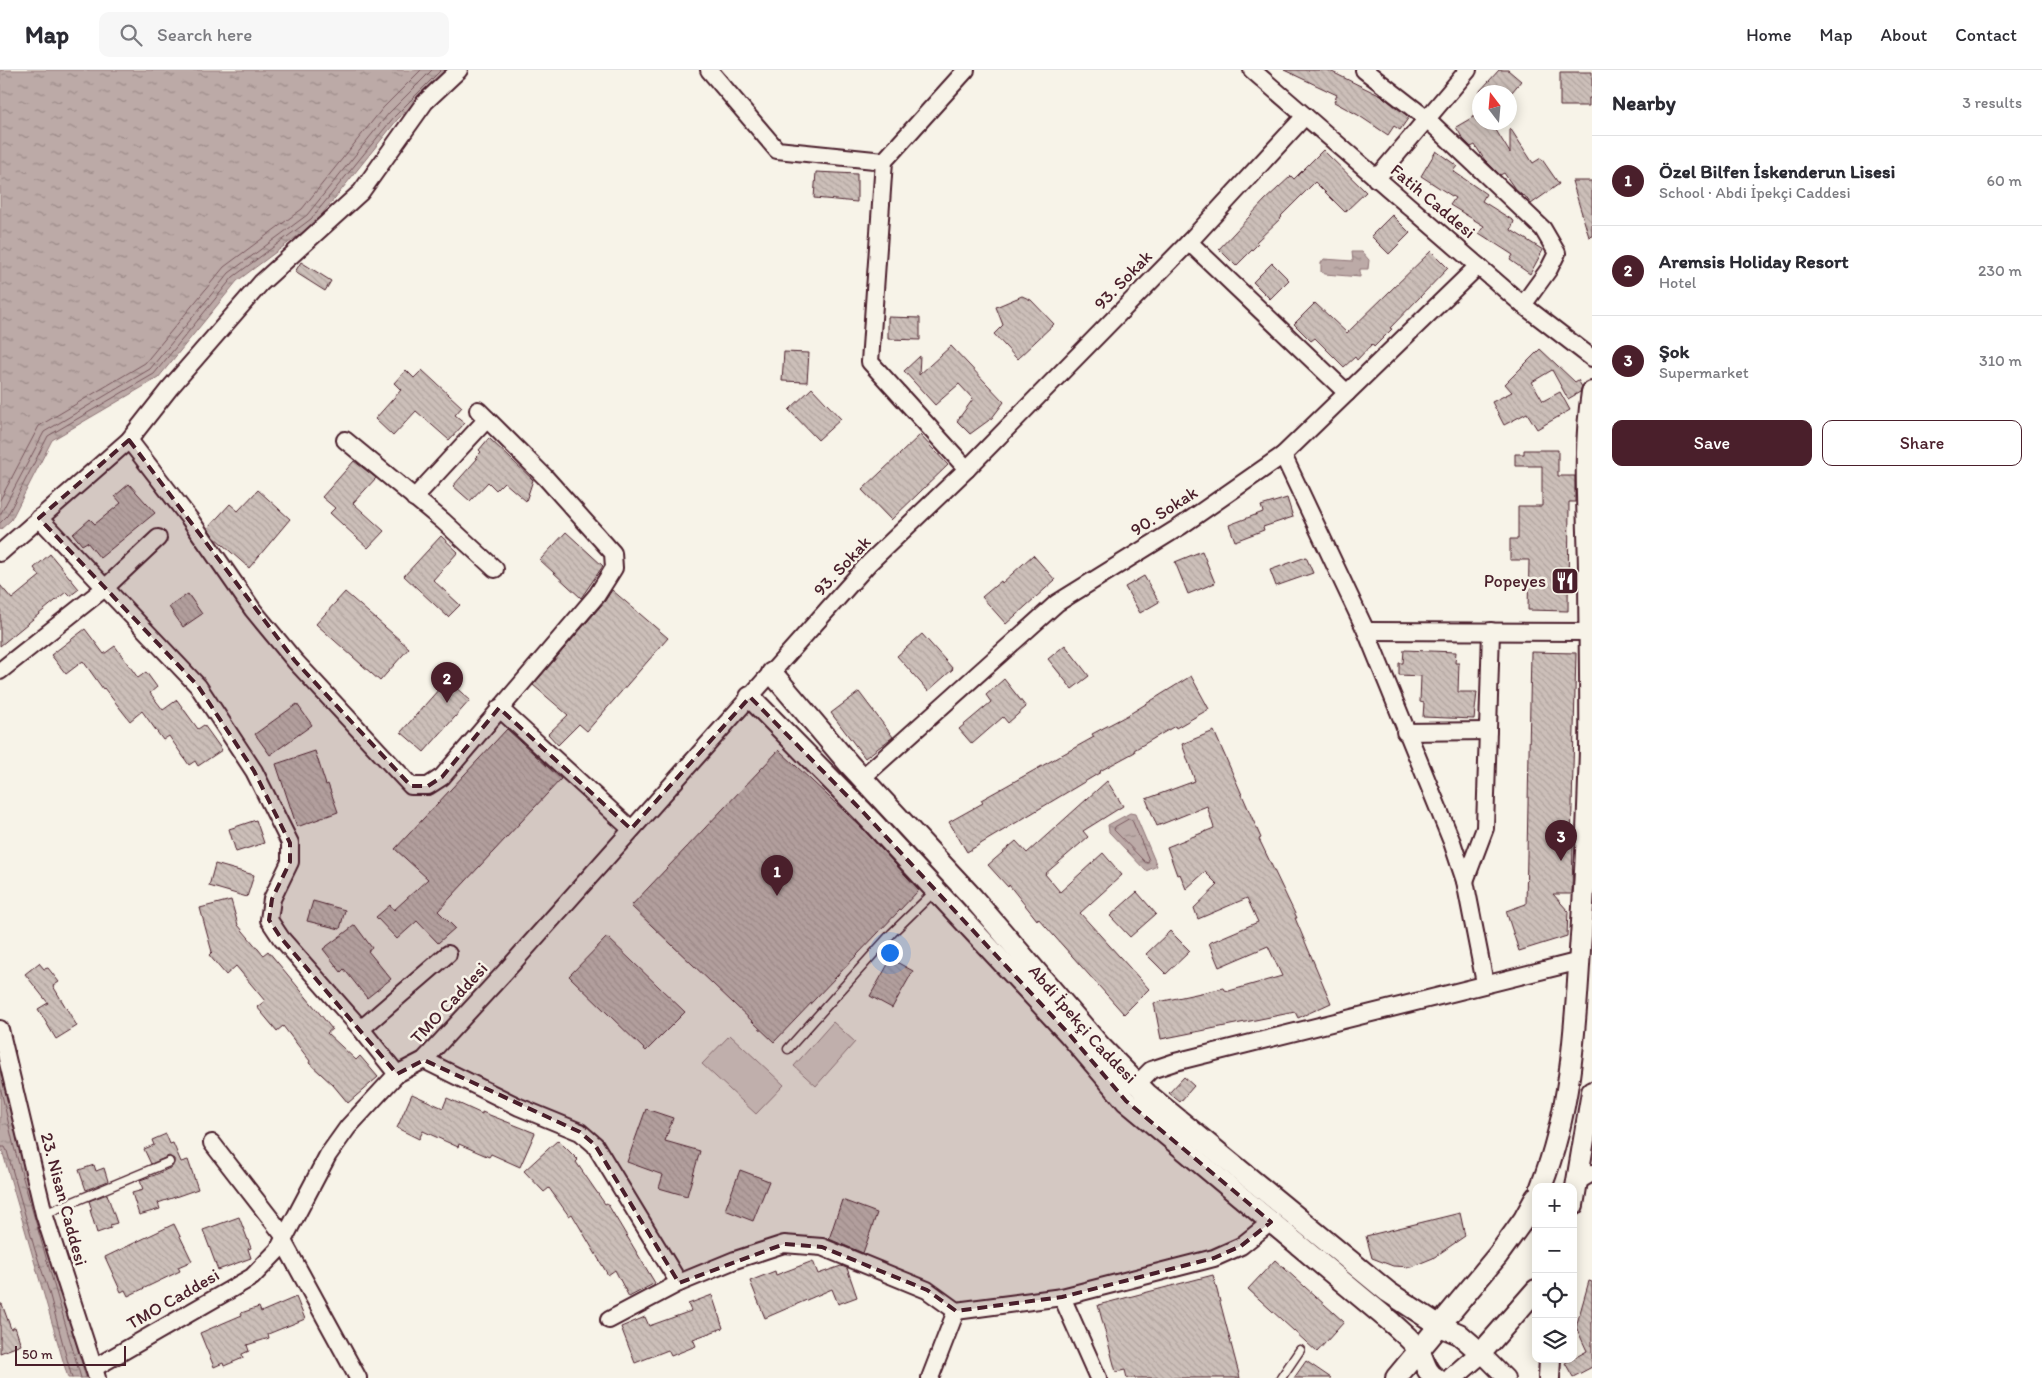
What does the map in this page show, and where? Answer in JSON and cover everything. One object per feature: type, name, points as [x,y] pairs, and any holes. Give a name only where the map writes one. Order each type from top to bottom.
[{"type":"street","points":[[0,553],[128,440],[169,389],[261,283],[361,192],[425,102],[459,70]]},
{"type":"street","points":[[709,70],[777,150],[884,161]]},
{"type":"street","points":[[966,70],[884,161],[870,362],[967,469]]},
{"type":"street","name":"Fatih Caddesi","points":[[1252,70],[1523,305],[1592,358]]},
{"type":"street","points":[[1364,70],[1427,119],[1543,229],[1557,253],[1550,269],[1523,305]]},
{"type":"street","points":[[1376,179],[1468,70]]},
{"type":"street","name":"93. Sokak","points":[[772,673],[869,563],[967,469],[1189,242],[1305,116]]},
{"type":"street","points":[[1189,242],[1347,393]]},
{"type":"street","name":"90. Sokak","points":[[862,778],[1057,602],[1180,526],[1283,455],[1478,266]]},
{"type":"street","points":[[1542,1183],[1556,1145],[1568,1090],[1575,1034],[1580,961],[1590,749],[1586,452],[1592,392]]},
{"type":"street","points":[[128,440],[189,518],[253,610],[294,661],[411,786],[428,786],[442,777],[597,595],[614,568],[613,553],[545,477],[482,415],[414,498]]},
{"type":"street","points":[[345,440],[495,569]]},
{"type":"street","points":[[1283,455],[1366,631],[1405,732],[1452,842],[1465,881],[1485,983]]},
{"type":"street","points":[[39,518],[198,686],[254,771],[290,843],[290,862],[272,899],[269,920],[281,938],[397,1074]]},
{"type":"street","points":[[0,670],[106,587],[158,538]]},
{"type":"street","points":[[1366,631],[1589,632]]},
{"type":"street","points":[[1465,881],[1484,828],[1491,632]]},
{"type":"street","name":"Abdi İpekçi Caddesi","points":[[772,673],[862,778],[973,898],[1100,1046],[1137,1084],[1200,1139],[1388,1292],[1440,1326],[1459,1334],[1481,1353]]},
{"type":"street","name":"TMO Caddesi","points":[[96,1373],[252,1277],[278,1250],[328,1155],[348,1128],[397,1074],[424,1060],[772,673]]},
{"type":"street","name":"Abdi İpekçi Caddesi","points":[[750,697],[863,812],[938,898],[1069,1034],[1126,1101],[1391,1322],[1419,1350]]},
{"type":"street","points":[[499,708],[631,829]]},
{"type":"street","points":[[1405,732],[1488,731]]},
{"type":"street","points":[[361,1030],[448,954]]},
{"type":"street","points":[[1137,1084],[1151,1070],[1174,1062],[1485,983],[1580,961]]},
{"type":"street","name":"23. Nisan Caddesi","points":[[0,1029],[44,1214],[96,1373]]},
{"type":"street","points":[[424,1060],[520,1107],[580,1132],[595,1144],[679,1283]]},
{"type":"street","points":[[1577,1196],[1585,1177],[1592,1092]]},
{"type":"street","points":[[212,1143],[284,1239],[358,1378]]},
{"type":"street","points":[[1396,1378],[1498,1255],[1524,1219],[1532,1204]]},
{"type":"street","points":[[609,1320],[679,1283],[735,1260],[784,1244],[822,1247],[927,1290],[956,1311],[1062,1297],[1214,1258],[1242,1246],[1271,1222]]},
{"type":"street","points":[[1452,1378],[1481,1353],[1532,1295]]},
{"type":"street","points":[[1062,1297],[1098,1378]]},
{"type":"street","points":[[930,1378],[956,1311]]},
{"type":"street","points":[[1419,1350],[1424,1365],[1431,1375],[1436,1378]]},
{"type":"street","points":[[1481,1353],[1506,1378]]},
{"type":"street","points":[[1549,1378],[1550,1363]]},
{"type":"lane","points":[[788,1050],[892,933],[938,898]]},
{"type":"lane","points":[[44,1214],[169,1162]]},
{"type":"lane","points":[[1281,1378],[1300,1350]]},
{"type":"highlighted area","points":[[129,440],[295,661],[411,786],[428,786],[442,777],[499,708],[631,829],[750,697],[863,812],[1069,1034],[1126,1101],[1271,1222],[1241,1246],[1214,1258],[1062,1297],[956,1311],[927,1290],[822,1247],[784,1244],[679,1283],[595,1145],[580,1132],[424,1060],[397,1074],[281,938],[269,920],[272,899],[290,862],[290,843],[254,771],[198,686],[39,518]]},
{"type":"shaded area","points":[[833,1022],[855,1042],[816,1086],[794,1066]]},
{"type":"shaded area","points":[[730,1035],[784,1085],[756,1114],[702,1064]]},
{"type":"water","points":[[0,70],[448,70],[397,120],[315,223],[237,281],[158,378],[52,440],[11,520],[0,530]]},
{"type":"water","points":[[1352,252],[1362,252],[1369,260],[1368,269],[1360,269],[1360,277],[1321,272],[1321,263],[1324,259],[1353,261]]},
{"type":"water","points":[[1130,813],[1135,814],[1157,866],[1146,871],[1109,832],[1108,825]]},
{"type":"water","points":[[0,1063],[19,1145],[86,1378],[68,1378],[0,1143]]},
{"type":"building","points":[[1284,70],[1328,70],[1383,97],[1409,117],[1400,130],[1394,126],[1388,135],[1334,102],[1337,95]]},
{"type":"building","points":[[1499,70],[1508,70],[1521,81],[1517,86],[1485,85]]},
{"type":"building","points":[[1560,72],[1592,72],[1592,98],[1589,98],[1589,106],[1560,106]]},
{"type":"building","points":[[1472,118],[1472,130],[1496,130],[1510,153],[1511,130],[1533,163],[1541,158],[1559,184],[1531,204],[1524,195],[1515,189],[1504,173],[1500,175],[1484,159],[1475,145],[1471,147],[1463,139],[1456,127]]},
{"type":"building","points":[[1323,150],[1366,192],[1345,212],[1315,182],[1256,242],[1258,244],[1236,266],[1219,249],[1265,200],[1291,176],[1294,179]]},
{"type":"building","points":[[1436,151],[1457,166],[1453,171],[1486,194],[1482,201],[1514,221],[1511,230],[1543,250],[1530,274],[1510,260],[1513,255],[1479,233],[1484,226],[1450,205],[1455,198],[1421,176]]},
{"type":"building","points":[[816,172],[857,174],[857,202],[814,198]]},
{"type":"building","points":[[1572,181],[1592,181],[1592,236],[1589,237]]},
{"type":"building","points":[[1392,215],[1410,233],[1389,254],[1371,236]]},
{"type":"building","points":[[1431,251],[1448,268],[1374,347],[1372,344],[1357,360],[1355,357],[1344,367],[1315,338],[1311,341],[1294,324],[1315,303],[1347,333]]},
{"type":"building","points":[[301,262],[331,281],[325,291],[295,272]]},
{"type":"building","points":[[1272,263],[1289,280],[1270,299],[1253,282]]},
{"type":"building","points":[[1022,296],[1031,300],[1054,324],[1017,359],[994,334],[1003,325],[996,307]]},
{"type":"building","points":[[888,317],[920,318],[920,340],[888,339]]},
{"type":"building","points":[[951,346],[1004,402],[992,418],[970,434],[957,421],[973,399],[959,384],[935,405],[904,371],[920,356],[919,375]]},
{"type":"building","points":[[1540,349],[1575,382],[1578,380],[1582,387],[1580,392],[1568,399],[1552,370],[1532,382],[1543,401],[1560,392],[1570,410],[1537,429],[1527,413],[1504,425],[1492,402],[1512,392],[1505,384]]},
{"type":"building","points":[[784,352],[809,353],[807,382],[782,381]]},
{"type":"building","points":[[406,370],[414,378],[422,370],[462,407],[455,415],[465,423],[449,440],[416,411],[393,436],[375,419],[401,390],[394,383]]},
{"type":"building","points":[[812,388],[841,419],[818,440],[789,410]]},
{"type":"building","points":[[920,435],[948,465],[891,520],[862,490]]},
{"type":"building","points":[[489,438],[533,480],[526,501],[504,482],[496,490],[488,482],[470,501],[453,486],[477,459],[475,458],[481,452],[479,450]]},
{"type":"building","points":[[1524,450],[1558,450],[1558,476],[1575,476],[1575,502],[1569,502],[1568,611],[1528,610],[1529,560],[1510,560],[1510,539],[1518,539],[1518,506],[1542,506],[1542,466],[1515,466],[1515,454],[1524,454]]},
{"type":"building","points":[[354,461],[376,478],[353,503],[384,531],[368,548],[330,513],[335,508],[322,497]]},
{"type":"building","points":[[129,484],[155,513],[100,558],[87,542],[82,545],[73,534],[90,519],[95,524],[121,503],[115,496]]},
{"type":"building","points":[[258,490],[290,519],[249,568],[214,537],[208,528],[230,504],[238,511]]},
{"type":"building","points":[[1287,498],[1293,517],[1263,527],[1264,530],[1235,541],[1229,525],[1263,512],[1261,506]]},
{"type":"building","points":[[566,532],[603,566],[581,598],[540,560]]},
{"type":"building","points":[[441,536],[458,552],[433,580],[460,605],[448,617],[404,576]]},
{"type":"building","points":[[1202,551],[1215,583],[1188,594],[1175,562]]},
{"type":"building","points":[[50,554],[79,589],[70,596],[66,592],[0,646],[0,585],[12,599],[40,576],[34,568]]},
{"type":"building","points":[[1033,555],[1055,580],[1006,624],[982,597],[1001,581],[1002,583]]},
{"type":"building","points":[[1306,557],[1313,573],[1276,586],[1270,570]]},
{"type":"building","points":[[1144,576],[1159,602],[1140,613],[1125,587]]},
{"type":"building","points":[[612,590],[668,638],[587,731],[579,724],[558,745],[548,734],[568,715],[533,685],[605,601]]},
{"type":"building","points":[[345,592],[409,648],[380,681],[316,624]]},
{"type":"building","points":[[188,594],[202,614],[183,627],[169,607]]},
{"type":"building","points":[[85,629],[104,654],[115,646],[138,678],[146,672],[157,687],[150,693],[163,710],[177,700],[198,729],[204,725],[222,750],[198,766],[195,761],[189,765],[169,736],[163,740],[142,711],[130,721],[103,689],[83,661],[66,674],[51,655]]},
{"type":"building","points":[[922,634],[953,669],[928,691],[897,656]]},
{"type":"building","points":[[1065,645],[1089,676],[1072,689],[1048,659]]},
{"type":"building","points":[[1404,650],[1456,652],[1455,663],[1459,663],[1458,692],[1477,692],[1474,719],[1423,717],[1424,703],[1420,702],[1421,676],[1399,675],[1399,663],[1403,663]]},
{"type":"building","points":[[1531,652],[1576,653],[1571,844],[1573,844],[1572,894],[1553,894],[1568,911],[1567,936],[1519,951],[1506,911],[1526,904]]},
{"type":"building","points":[[1191,676],[1209,709],[1134,750],[1135,752],[1100,771],[967,852],[949,822],[983,803],[981,800],[1094,737],[1092,734],[1128,715]]},
{"type":"building","points":[[1004,679],[1026,707],[1008,723],[1003,717],[972,744],[959,729],[991,702],[986,695]]},
{"type":"building","points":[[447,680],[470,700],[424,752],[401,732]]},
{"type":"building","points":[[859,692],[893,737],[865,758],[831,713]]},
{"type":"building","points":[[297,704],[312,725],[270,755],[255,734]]},
{"type":"building","points":[[507,729],[561,779],[438,911],[455,928],[438,943],[417,921],[397,939],[376,917],[390,905],[394,910],[428,879],[395,849]]},
{"type":"building","points":[[1214,731],[1261,838],[1259,839],[1297,918],[1295,918],[1331,1003],[1298,1018],[1295,1012],[1161,1039],[1154,1003],[1224,988],[1229,991],[1282,976],[1268,946],[1219,967],[1209,943],[1258,922],[1247,898],[1198,919],[1194,908],[1218,885],[1205,872],[1186,889],[1180,874],[1177,875],[1167,847],[1214,828],[1207,806],[1157,826],[1146,799],[1195,781],[1182,744]]},
{"type":"building","points":[[779,750],[861,827],[919,890],[774,1042],[631,906]]},
{"type":"building","points":[[315,751],[326,785],[328,784],[338,812],[297,827],[276,764]]},
{"type":"building","points":[[1107,781],[1123,806],[1083,831],[1088,837],[1045,874],[1060,892],[1103,853],[1122,875],[1080,913],[1149,989],[1124,1014],[1038,918],[1037,920],[1009,885],[1008,887],[988,865],[1016,841],[1027,853]]},
{"type":"building","points":[[256,820],[264,843],[236,852],[229,829]]},
{"type":"building","points":[[215,864],[254,875],[247,897],[209,886]]},
{"type":"building","points":[[1137,892],[1156,914],[1130,937],[1110,916]]},
{"type":"building","points":[[231,900],[238,925],[263,955],[268,951],[316,1009],[332,1029],[327,1033],[356,1060],[360,1056],[378,1077],[348,1103],[333,1085],[309,1063],[310,1061],[283,1026],[277,1031],[257,1007],[265,1001],[236,966],[226,975],[209,955],[212,952],[200,908]]},
{"type":"building","points":[[313,901],[345,910],[340,929],[307,921]]},
{"type":"building","points":[[355,925],[372,948],[368,951],[391,979],[367,998],[344,969],[341,972],[323,949]]},
{"type":"building","points":[[1170,931],[1190,951],[1166,974],[1146,954]]},
{"type":"building","points":[[607,937],[685,1012],[646,1051],[569,976]]},
{"type":"building","points":[[891,959],[913,971],[892,1008],[870,996]]},
{"type":"building","points":[[39,963],[44,969],[48,968],[59,982],[53,986],[77,1026],[56,1039],[38,1009],[48,1003],[25,974]]},
{"type":"building","points":[[1184,1077],[1194,1086],[1180,1102],[1169,1093]]},
{"type":"building","points":[[412,1094],[443,1108],[447,1098],[482,1114],[482,1112],[535,1133],[520,1167],[491,1154],[489,1157],[459,1144],[458,1147],[423,1131],[419,1139],[397,1128]]},
{"type":"building","points":[[646,1109],[673,1118],[665,1141],[700,1151],[687,1196],[659,1188],[663,1175],[627,1162]]},
{"type":"building","points":[[166,1134],[170,1144],[173,1143],[181,1162],[188,1160],[198,1189],[158,1203],[160,1209],[139,1215],[132,1193],[143,1190],[140,1180],[172,1167],[174,1163],[174,1159],[169,1156],[151,1164],[144,1149],[154,1145],[152,1140]]},
{"type":"building","points":[[558,1140],[578,1160],[576,1162],[605,1204],[607,1203],[655,1283],[629,1297],[615,1270],[608,1275],[572,1214],[569,1216],[549,1188],[544,1192],[524,1171]]},
{"type":"building","points":[[94,1165],[96,1171],[104,1168],[108,1181],[86,1190],[79,1170]]},
{"type":"building","points":[[740,1170],[769,1181],[753,1221],[725,1210]]},
{"type":"building","points":[[107,1194],[117,1223],[110,1225],[111,1228],[97,1233],[89,1201]]},
{"type":"building","points":[[842,1200],[877,1213],[863,1253],[829,1239]]},
{"type":"building","points":[[1460,1213],[1465,1236],[1433,1258],[1411,1267],[1393,1266],[1372,1258],[1366,1236]]},
{"type":"building","points":[[239,1217],[251,1248],[248,1249],[251,1258],[218,1270],[203,1230]]},
{"type":"building","points":[[174,1224],[192,1261],[178,1267],[180,1271],[128,1296],[125,1290],[121,1292],[105,1257]]},
{"type":"building","points":[[1275,1260],[1344,1322],[1317,1352],[1248,1289]]},
{"type":"building","points":[[813,1261],[818,1274],[841,1266],[847,1268],[857,1297],[838,1304],[832,1289],[765,1318],[750,1281],[775,1271],[776,1275]]},
{"type":"building","points":[[1213,1275],[1240,1378],[1127,1378],[1125,1370],[1116,1372],[1098,1305]]},
{"type":"building","points":[[1589,1281],[1592,1282],[1592,1367],[1573,1377],[1565,1363],[1577,1363],[1577,1356],[1587,1351],[1577,1329]]},
{"type":"building","points":[[712,1295],[723,1328],[693,1339],[696,1346],[671,1356],[668,1350],[635,1363],[621,1327],[645,1317],[649,1326],[691,1311],[688,1304]]},
{"type":"building","points":[[296,1297],[305,1319],[268,1334],[269,1338],[247,1345],[249,1351],[242,1354],[243,1358],[224,1366],[223,1363],[214,1367],[200,1333],[242,1315],[241,1313],[259,1307],[261,1312]]},
{"type":"building","points":[[0,1304],[2,1304],[11,1329],[15,1327],[21,1345],[0,1353]]},
{"type":"building","points":[[1306,1361],[1331,1378],[1294,1378]]},
{"type":"place","name":"Popeyes","points":[[1565,581]]},
{"type":"place","name":"Aremsis Holiday Resort","points":[[447,703]]},
{"type":"place","name":"Şok","points":[[1561,861]]},
{"type":"place","name":"Özel Bilfen İskenderun Lisesi","points":[[777,896]]}]
